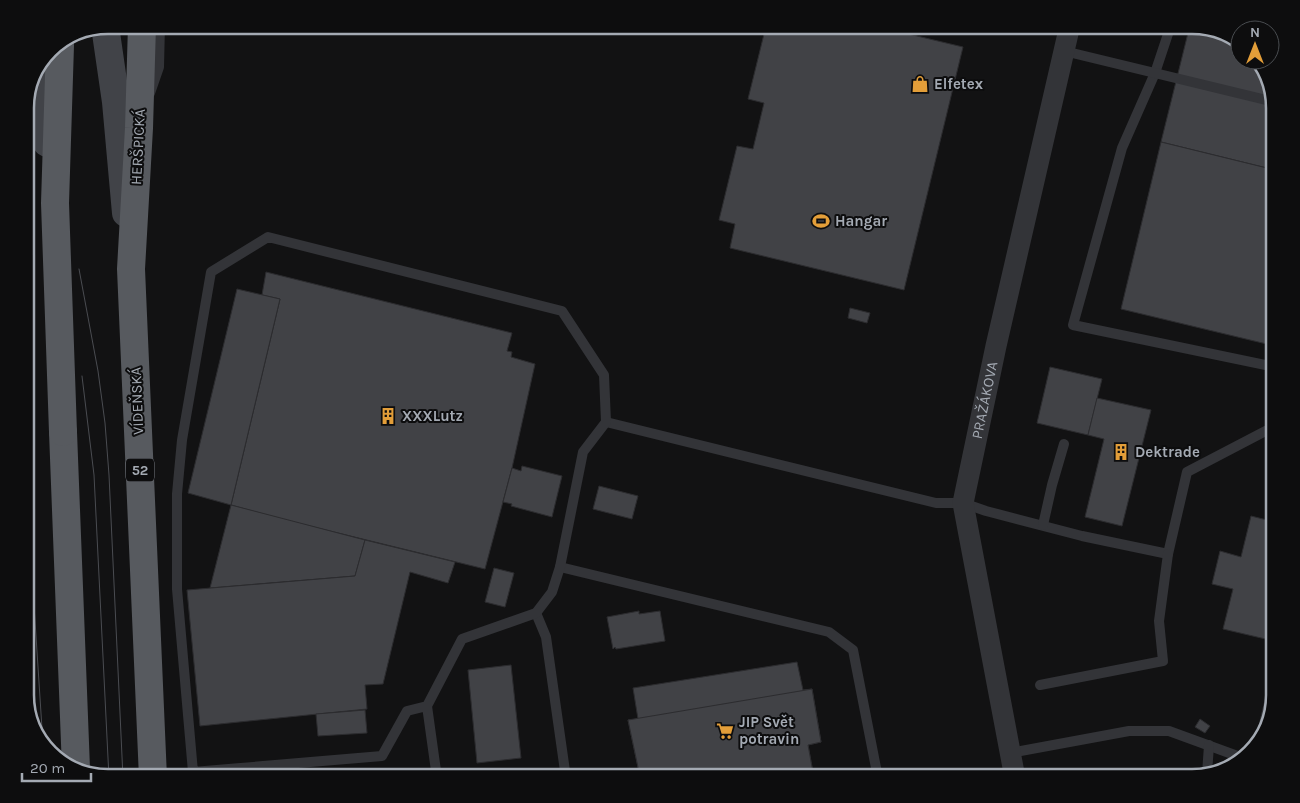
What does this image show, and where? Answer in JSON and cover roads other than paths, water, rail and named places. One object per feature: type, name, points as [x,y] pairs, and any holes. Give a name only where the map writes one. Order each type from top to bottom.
[{"type":"highway","name":"HERŠPICKÁ","points":[[131,269],[139,128],[142,34]]},
{"type":"highway","points":[[60,51],[55,204],[76,762]]},
{"type":"highway","name":"VÍDEŇSKÁ","points":[[131,269],[153,769]]},
{"type":"main road","name":"VÍDEŇSKÁ","points":[[106,34],[116,102],[131,269]]},
{"type":"main road","points":[[44,70],[45,122],[55,204]]},
{"type":"street","name":"PRAŽÁKOVA","points":[[1013,769],[963,503],[996,346],[1068,34]]},
{"type":"lane","points":[[139,128],[158,67],[160,34]]},
{"type":"lane","points":[[1168,34],[1155,73],[1122,148],[1073,325],[1266,365]]},
{"type":"lane","points":[[1064,51],[1266,100]]},
{"type":"lane","points":[[193,769],[177,589],[177,494],[182,440],[210,272],[268,237],[562,311],[604,374],[606,422],[583,452],[560,567],[552,592],[536,614],[462,639],[427,706],[435,769]]},
{"type":"lane","points":[[606,422],[936,503],[963,503],[986,511],[1082,536],[1168,554]]},
{"type":"lane","points":[[1040,685],[1163,661],[1158,622],[1168,554],[1188,472],[1266,431]]},
{"type":"lane","points":[[1043,525],[1064,444]]},
{"type":"lane","points":[[560,567],[829,632],[853,650],[876,769]]},
{"type":"lane","points":[[536,614],[546,637],[565,769]]},
{"type":"lane","points":[[228,769],[382,756],[407,711],[427,706]]},
{"type":"lane","points":[[1010,753],[1129,731],[1170,731],[1235,755]]},
{"type":"lane","points":[[1207,768],[1209,745]]},
{"type":"tram line","points":[[79,269],[98,371],[105,423],[123,769]]},
{"type":"tram line","points":[[82,376],[94,475],[109,769]]},
{"type":"tram line","points":[[34,605],[42,730]]},
{"type":"place","name":"Elfetex","points":[[920,84]]},
{"type":"place","name":"Hangar","points":[[821,221]]},
{"type":"place","name":"XXXLutz","points":[[388,416]]},
{"type":"place","name":"Dektrade","points":[[1121,452]]},
{"type":"place","name":"JIP Svět potravin","points":[[725,731]]}]
